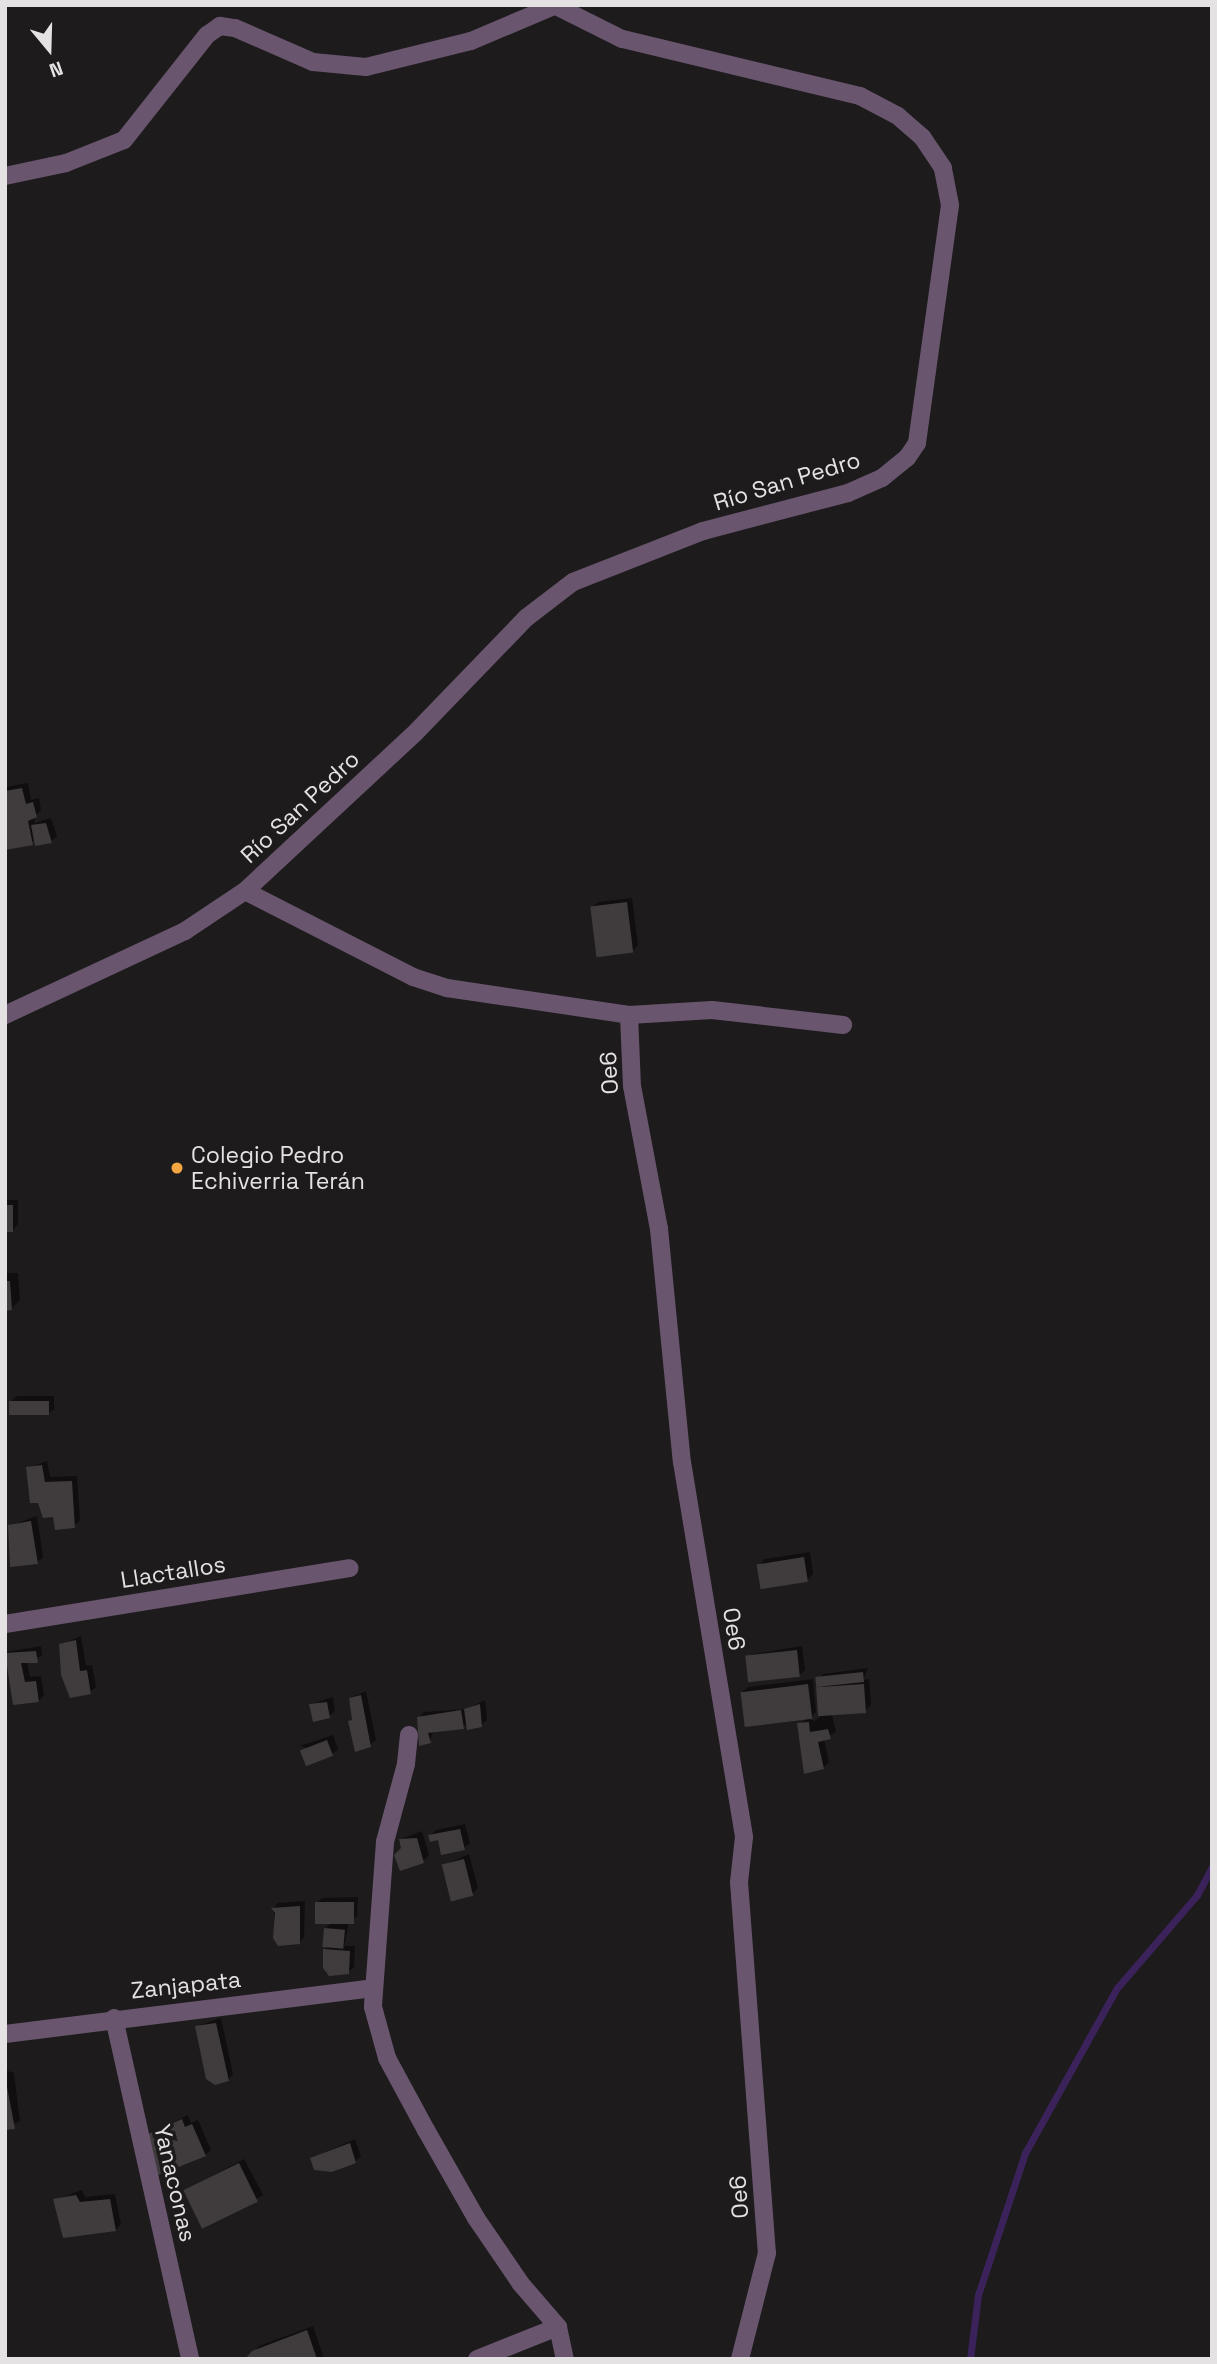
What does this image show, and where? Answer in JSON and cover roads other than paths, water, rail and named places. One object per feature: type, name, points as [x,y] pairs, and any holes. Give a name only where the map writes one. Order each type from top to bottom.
[{"type":"street","points":[[5,176],[66,163],[124,140],[207,35],[220,26],[235,28],[313,62],[366,67],[471,41],[554,6]]},
{"type":"street","name":"Río San Pedro","points":[[5,1015],[185,931],[244,891],[416,732],[526,618],[573,582],[703,531],[848,493],[881,478],[907,458],[917,443],[950,205],[943,168],[922,137],[898,116],[860,96],[622,39],[554,6]]},
{"type":"street","points":[[244,891],[413,977],[447,988],[629,1015],[712,1010],[843,1025]]},
{"type":"street","name":"Oe6","points":[[629,1015],[632,1086],[659,1229],[682,1462],[744,1837],[739,1882],[767,2253],[740,2359]]},
{"type":"street","name":"Llactallos","points":[[5,1624],[349,1568]]},
{"type":"street","points":[[409,1735],[406,1764],[385,1842],[373,2007],[387,2057],[426,2130],[476,2218],[521,2284],[558,2327],[565,2359]]},
{"type":"street","name":"Zanjapata","points":[[5,2034],[114,2018],[373,1988]]},
{"type":"street","name":"Yanaconas","points":[[114,2018],[190,2359]]},
{"type":"street","points":[[477,2359],[558,2327]]},
{"type":"waterway","points":[[970,2359],[978,2295],[1025,2153],[1117,1988],[1197,1895],[1212,1867]]},
{"type":"place","name":"Colegio Pedro Echiverria Terán","points":[[177,1168]]}]
